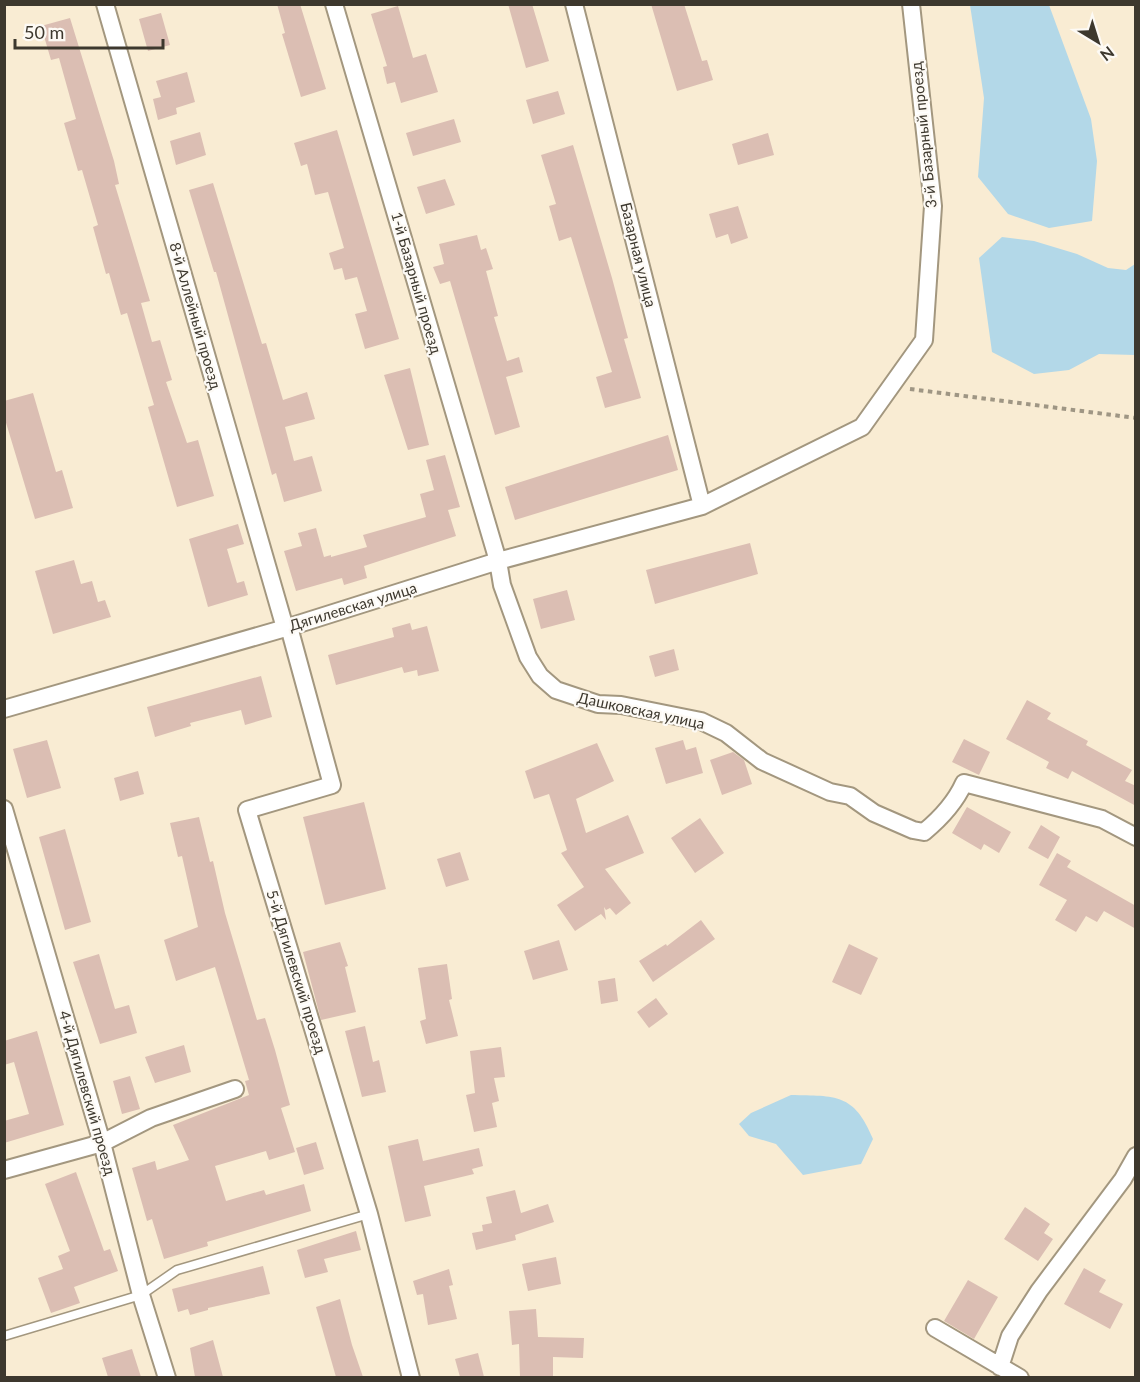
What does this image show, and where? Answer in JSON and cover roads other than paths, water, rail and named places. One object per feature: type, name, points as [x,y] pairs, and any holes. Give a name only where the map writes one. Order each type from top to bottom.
[{"type":"street","name":"8-й Аллейный проезд","points":[[105,4],[287,628]]},
{"type":"street","name":"1-й Базарный проезд","points":[[334,4],[498,561]]},
{"type":"street","name":"Базарная улица","points":[[574,4],[702,506]]},
{"type":"street","name":"3-й Базарный проезд","points":[[702,506],[862,427],[924,340],[933,206],[911,4]]},
{"type":"street","name":"Дягилевская улица","points":[[4,709],[287,628],[498,561],[702,506]]},
{"type":"street","name":"Дашковская улица","points":[[498,561],[502,585],[528,657],[540,676],[556,690],[598,704],[621,705],[701,721],[726,733],[762,761],[831,792],[850,796],[865,808],[913,830],[924,832],[936,822],[957,799],[964,783],[1102,819],[1136,837]]},
{"type":"street","name":"5-й Дягилевский проезд","points":[[287,628],[332,784],[247,810],[369,1214],[411,1377]]},
{"type":"street","name":"4-й Дягилевский проезд","points":[[4,809],[102,1143],[141,1295],[166,1377]]},
{"type":"street","points":[[4,1170],[102,1143],[152,1118],[235,1089]]},
{"type":"street","points":[[1000,1367],[1010,1336],[1039,1291],[1123,1179],[1136,1156]]},
{"type":"street","points":[[935,1328],[1020,1377]]},
{"type":"lane","points":[[4,1336],[141,1295],[177,1270],[369,1214]]},
{"type":"water","points":[[970,5],[1049,5],[1091,119],[1097,161],[1092,221],[1049,228],[1008,214],[978,177],[984,98]]},
{"type":"water","points":[[1002,237],[1034,241],[1077,254],[1108,268],[1126,270],[1135,264],[1135,355],[1099,354],[1069,370],[1034,374],[992,352],[979,258]]},
{"type":"water","points":[[791,1095],[832,1097],[851,1105],[866,1124],[873,1139],[861,1164],[803,1175],[776,1144],[749,1136],[739,1124],[751,1113]]}]
